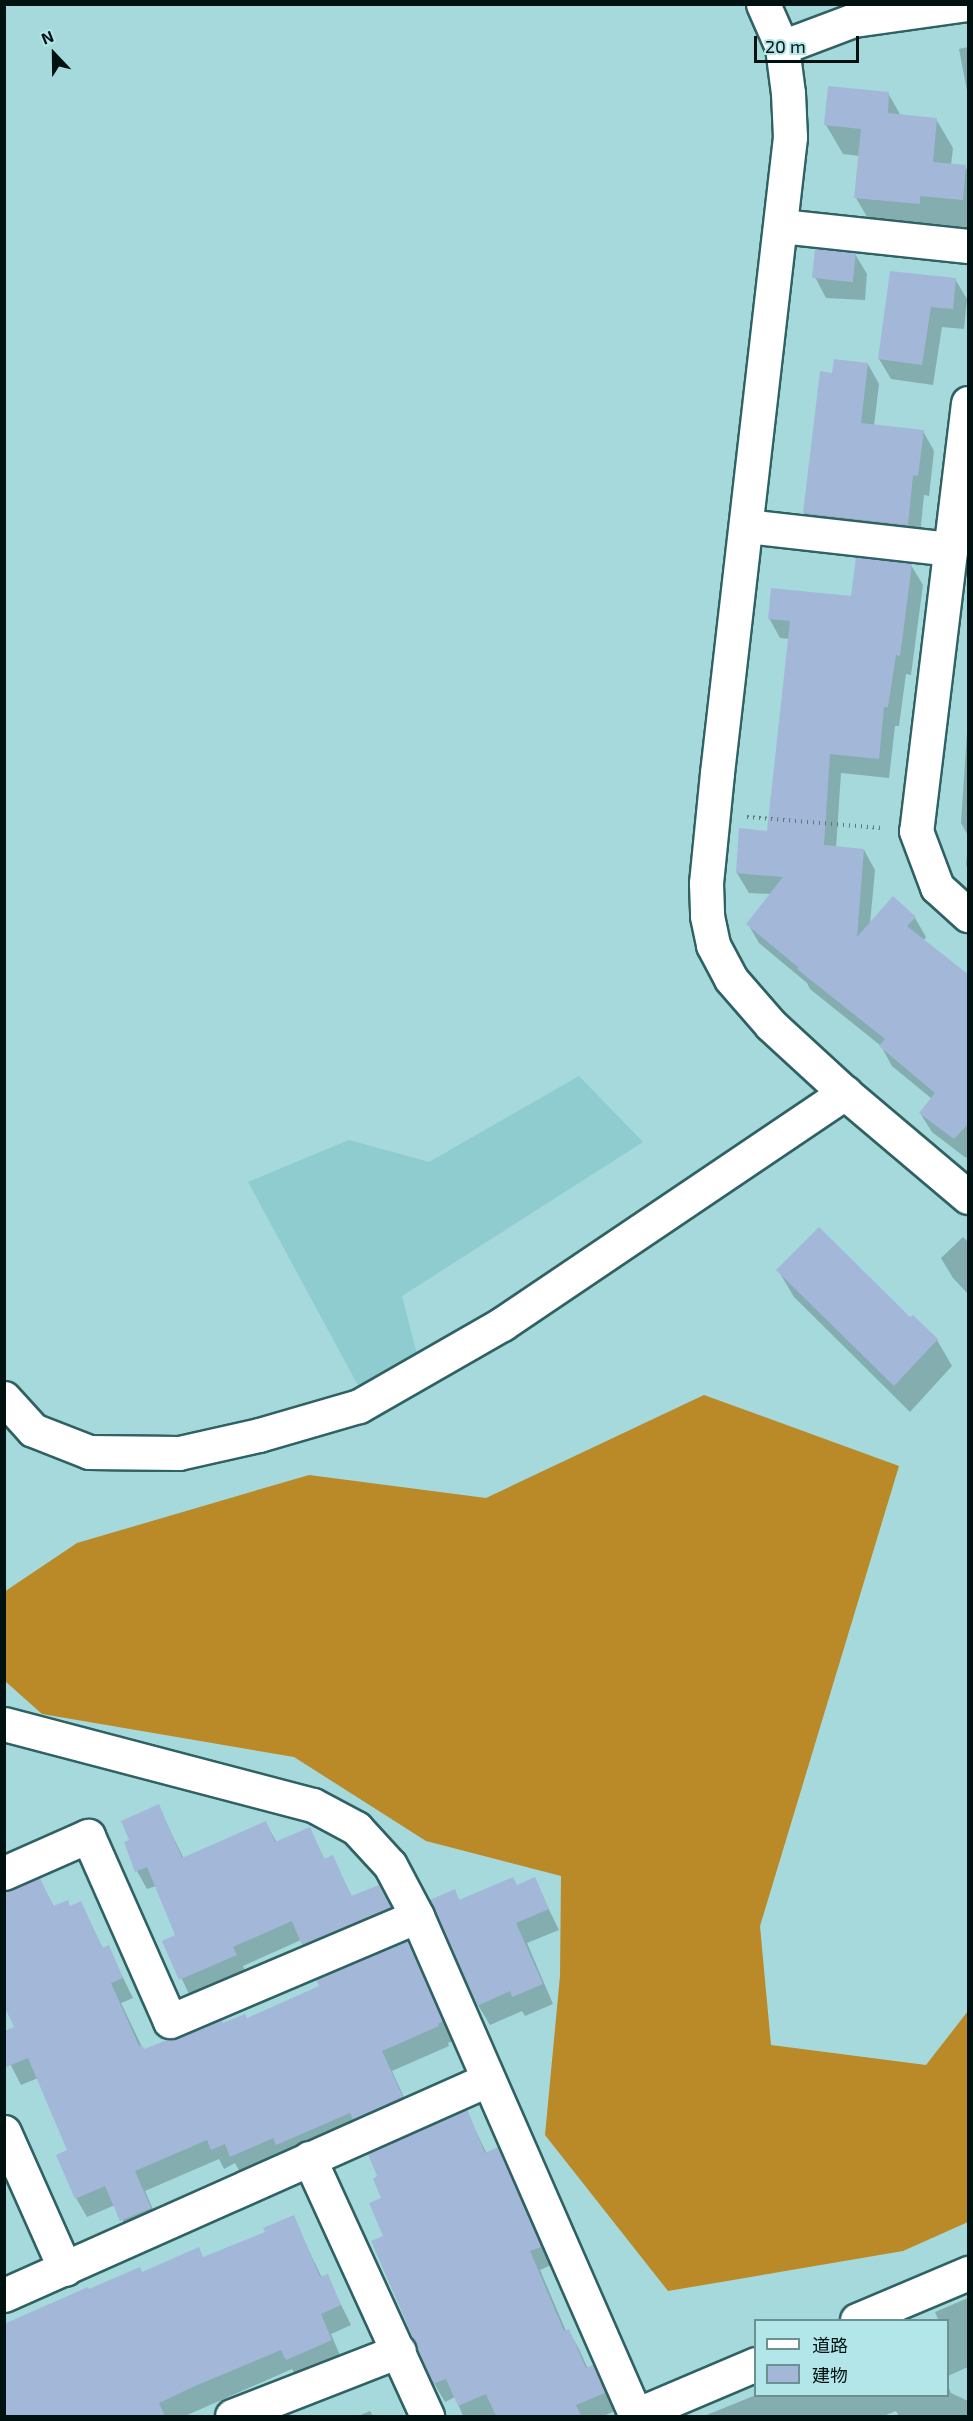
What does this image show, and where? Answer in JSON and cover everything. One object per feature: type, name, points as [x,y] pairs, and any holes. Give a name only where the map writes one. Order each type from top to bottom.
[{"type":"street","points":[[763,4],[782,47],[788,93],[790,137],[706,883],[707,916],[713,945],[731,979],[771,1025],[845,1093],[969,1197]]},
{"type":"street","points":[[782,47],[854,20],[966,4]]},
{"type":"street","points":[[781,226],[969,246]]},
{"type":"street","points":[[969,403],[916,831],[937,887],[969,915]]},
{"type":"street","points":[[746,526],[951,549]]},
{"type":"street","points":[[4,1398],[33,1430],[89,1452],[179,1453],[259,1435],[359,1406],[502,1324],[845,1093]]},
{"type":"street","points":[[4,1724],[313,1804],[356,1828],[390,1865],[417,1916],[636,2416],[754,2365]]},
{"type":"street","points":[[4,1873],[88,1836],[170,2021],[417,1916]]},
{"type":"street","points":[[4,2295],[487,2079]]},
{"type":"street","points":[[4,2132],[64,2268]]},
{"type":"street","points":[[309,2158],[427,2416]]},
{"type":"street","points":[[859,2319],[969,2273]]},
{"type":"street","points":[[232,2416],[399,2351]]},
{"type":"path","points":[[714,814],[916,831]]},
{"type":"shaded area","points":[[579,1076],[643,1142],[402,1296],[418,1358],[360,1389],[248,1182],[349,1140],[429,1162]]},
{"type":"shaded area","points":[[704,1395],[899,1466],[760,1926],[771,2045],[926,2065],[968,2011],[968,2222],[903,2251],[668,2291],[545,2135],[560,1976],[561,1876],[426,1841],[294,1757],[42,1714],[5,1681],[4,1592],[77,1543],[309,1475],[486,1498]]},
{"type":"building","points":[[828,86],[889,92],[888,113],[937,118],[933,162],[966,165],[963,200],[920,196],[920,204],[854,198],[861,129],[824,125]]},
{"type":"building","points":[[815,249],[856,253],[853,282],[812,278]]},
{"type":"building","points":[[890,271],[956,278],[953,309],[931,307],[922,365],[878,359]]},
{"type":"building","points":[[834,359],[868,363],[861,423],[924,430],[918,476],[913,475],[908,525],[803,513],[820,371],[832,373]]},
{"type":"building","points":[[856,557],[912,564],[900,656],[896,655],[888,707],[884,707],[879,759],[830,754],[824,845],[864,849],[857,937],[893,896],[916,917],[907,926],[969,975],[969,1123],[954,1139],[919,1113],[935,1093],[879,1046],[885,1039],[797,969],[799,968],[746,924],[783,877],[736,873],[739,828],[767,831],[790,621],[768,619],[771,588],[851,596]]},
{"type":"building","points":[[819,1227],[910,1317],[913,1315],[938,1339],[894,1386],[776,1270]]},
{"type":"building","points":[[159,1804],[182,1858],[266,1821],[275,1842],[310,1827],[324,1859],[333,1855],[351,1896],[379,1885],[391,1907],[302,1945],[292,1921],[233,1947],[237,1955],[179,1980],[162,1941],[175,1935],[147,1867],[135,1872],[124,1842],[129,1840],[121,1821]]},
{"type":"building","points":[[513,1877],[517,1885],[535,1877],[549,1909],[516,1923],[543,1984],[512,1997],[510,1991],[477,2006],[430,1900],[455,1889],[459,1900]]},
{"type":"building","points":[[40,1878],[53,1906],[68,1900],[70,1906],[81,1901],[102,1948],[109,1945],[123,1978],[111,1983],[139,2046],[142,2045],[144,2049],[222,2019],[223,2023],[245,2014],[247,2018],[319,1986],[316,1979],[407,1941],[443,2021],[438,2024],[439,2026],[382,2051],[403,2097],[353,2119],[350,2113],[276,2145],[273,2138],[230,2157],[225,2144],[211,2150],[207,2140],[135,2171],[151,2208],[120,2221],[105,2186],[75,2199],[56,2155],[67,2150],[28,2058],[4,2068],[4,2031],[14,2027],[4,2006],[4,1893]]},
{"type":"building","points":[[467,2109],[485,2153],[498,2147],[541,2247],[530,2251],[564,2331],[569,2329],[586,2368],[593,2365],[605,2393],[576,2405],[581,2416],[496,2416],[486,2394],[458,2406],[446,2379],[433,2384],[371,2241],[383,2236],[369,2203],[381,2198],[373,2179],[377,2176],[368,2154]]},
{"type":"building","points":[[294,2215],[320,2277],[328,2274],[341,2305],[321,2314],[332,2340],[286,2360],[281,2350],[195,2386],[159,2403],[165,2416],[4,2416],[4,2324],[88,2287],[89,2289],[140,2267],[142,2272],[199,2247],[203,2257],[265,2232],[263,2228]]}]
